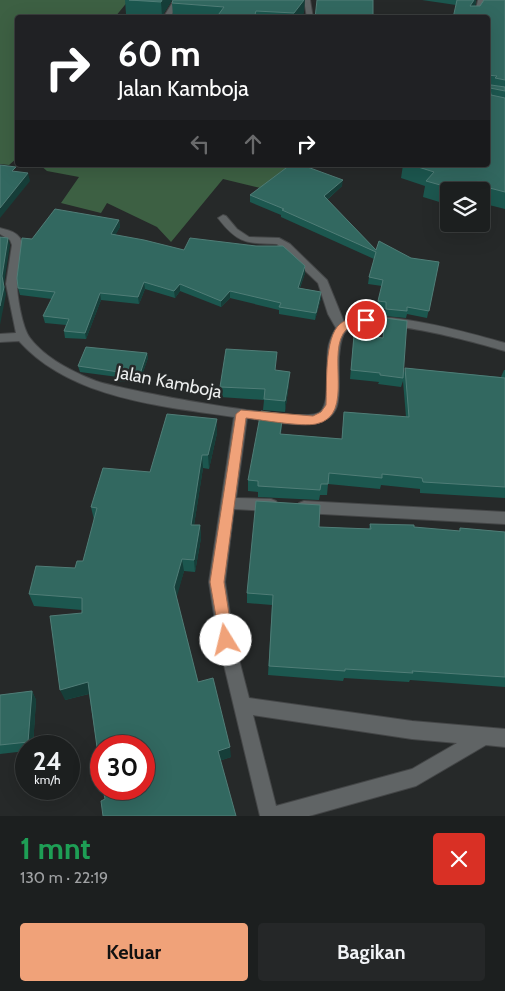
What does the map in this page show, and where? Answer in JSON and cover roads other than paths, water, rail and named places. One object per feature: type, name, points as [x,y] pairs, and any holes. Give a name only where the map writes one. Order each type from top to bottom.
[{"type":"street","points":[[168,15],[177,0]]},
{"type":"street","points":[[308,0],[310,15]]},
{"type":"street","points":[[474,15],[479,9],[481,0]]},
{"type":"street","points":[[223,218],[234,232],[247,240],[279,241],[286,246],[323,282],[334,314],[342,328],[351,322],[366,320],[382,321],[462,334],[505,346]]},
{"type":"street","points":[[0,231],[6,232],[14,238],[18,249],[10,284],[22,337],[0,338]]},
{"type":"street","name":"Jalan Kamboja","points":[[22,337],[43,356],[80,379],[122,393],[241,414],[314,420],[325,415],[331,405],[334,348],[342,328]]},
{"type":"street","points":[[241,414],[217,582],[226,640],[269,816]]},
{"type":"street","points":[[229,503],[505,518]]},
{"type":"street","points":[[242,705],[412,730],[505,738]]},
{"type":"street","points":[[275,816],[416,777],[485,736]]}]
